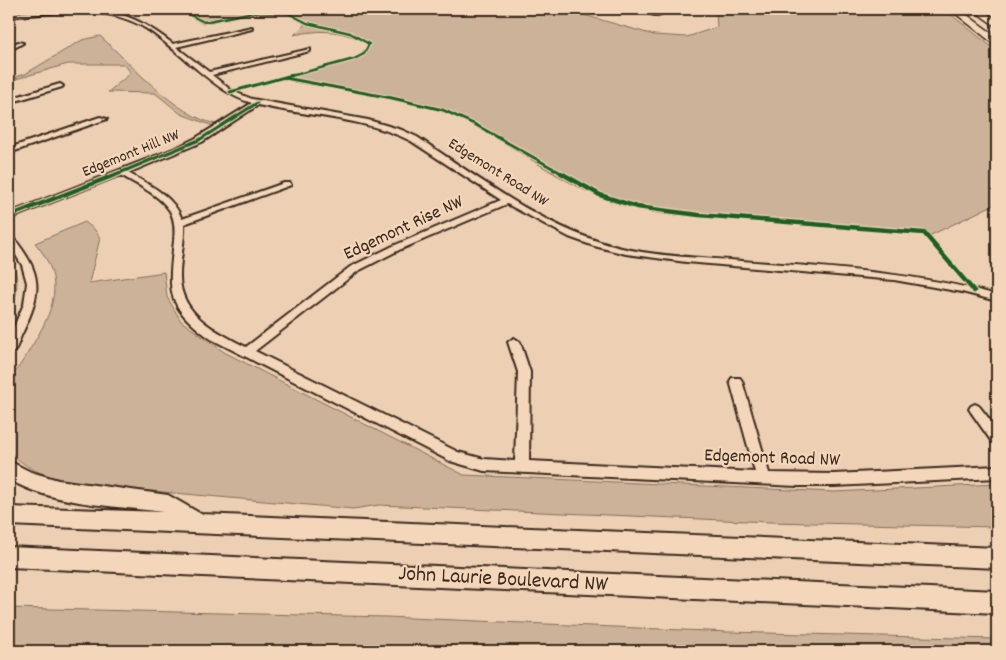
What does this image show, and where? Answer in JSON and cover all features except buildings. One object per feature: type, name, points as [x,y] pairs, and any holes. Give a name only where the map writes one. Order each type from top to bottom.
[{"type":"main road","points":[[954,9],[997,42]]},
{"type":"main road","points":[[976,9],[997,24]]},
{"type":"main road","points":[[9,469],[25,479],[58,489],[168,504],[198,523]]},
{"type":"main road","points":[[9,516],[997,558]]},
{"type":"main road","name":"John Laurie Boulevard NW","points":[[9,557],[997,602]]},
{"type":"street","points":[[637,9],[658,14],[648,9]]},
{"type":"street","name":"Edgemont Road NW","points":[[9,14],[71,11],[118,15],[142,23],[233,94],[257,103],[394,130],[414,139],[549,225],[574,236],[624,251],[656,256],[897,277],[953,286],[997,298]]},
{"type":"street","points":[[172,46],[250,28]]},
{"type":"street","points":[[9,49],[20,43]]},
{"type":"street","points":[[208,74],[308,50]]},
{"type":"street","points":[[9,101],[60,86]]},
{"type":"street","name":"Edgemont Hill NW","points":[[9,216],[190,145],[257,103]]},
{"type":"street","points":[[9,151],[103,119]]},
{"type":"street","points":[[121,172],[166,202],[176,213],[179,223],[287,185]]},
{"type":"street","name":"Edgemont Rise NW","points":[[247,352],[354,269],[396,248],[509,200]]},
{"type":"street","name":"Edgemont Road NW","points":[[179,223],[173,278],[178,299],[185,311],[199,325],[215,336],[455,457],[478,464],[522,467],[834,480],[997,472]]},
{"type":"street","points":[[9,238],[24,256],[32,275],[32,297],[10,347]]},
{"type":"street","points":[[514,342],[524,372],[525,382],[522,467]]},
{"type":"street","points":[[736,381],[764,478]]},
{"type":"street","points":[[975,410],[997,438]]},
{"type":"shaded area","points":[[176,9],[563,9],[654,35],[687,37],[717,27],[716,13],[707,9],[944,9],[997,51],[997,205],[993,205],[931,235],[674,215],[639,210],[604,199],[584,190],[489,134],[432,108],[394,98],[294,82],[282,78],[359,57],[368,44],[359,39],[332,32],[294,35],[305,24],[287,14],[255,13],[203,24]]},
{"type":"shaded area","points":[[100,36],[170,100],[185,111],[216,124],[213,126],[181,114],[155,93],[108,92],[131,73],[124,64],[68,64],[9,81],[9,79],[25,74],[82,40]]},
{"type":"shaded area","points":[[85,222],[95,230],[100,238],[89,283],[164,272],[167,297],[181,321],[224,352],[464,475],[834,492],[997,484],[997,527],[769,522],[379,505],[353,509],[73,484],[55,478],[30,468],[9,450],[8,392],[11,379],[41,329],[52,301],[54,287],[52,273],[46,258],[35,243]]},
{"type":"shaded area","points":[[9,256],[15,270],[17,286],[9,316]]},
{"type":"shaded area","points":[[9,608],[387,617],[729,632],[997,639],[997,651],[9,651]]},
{"type":"cycle path","points":[[178,9],[204,22],[253,12],[288,13],[307,23],[350,33],[369,44],[364,54],[354,59],[230,92]]},
{"type":"cycle path","points":[[285,78],[392,98],[443,110],[476,125],[600,195],[637,207],[699,215],[924,233],[974,291]]},
{"type":"cycle path","points":[[9,216],[181,149],[199,140],[257,103]]}]
